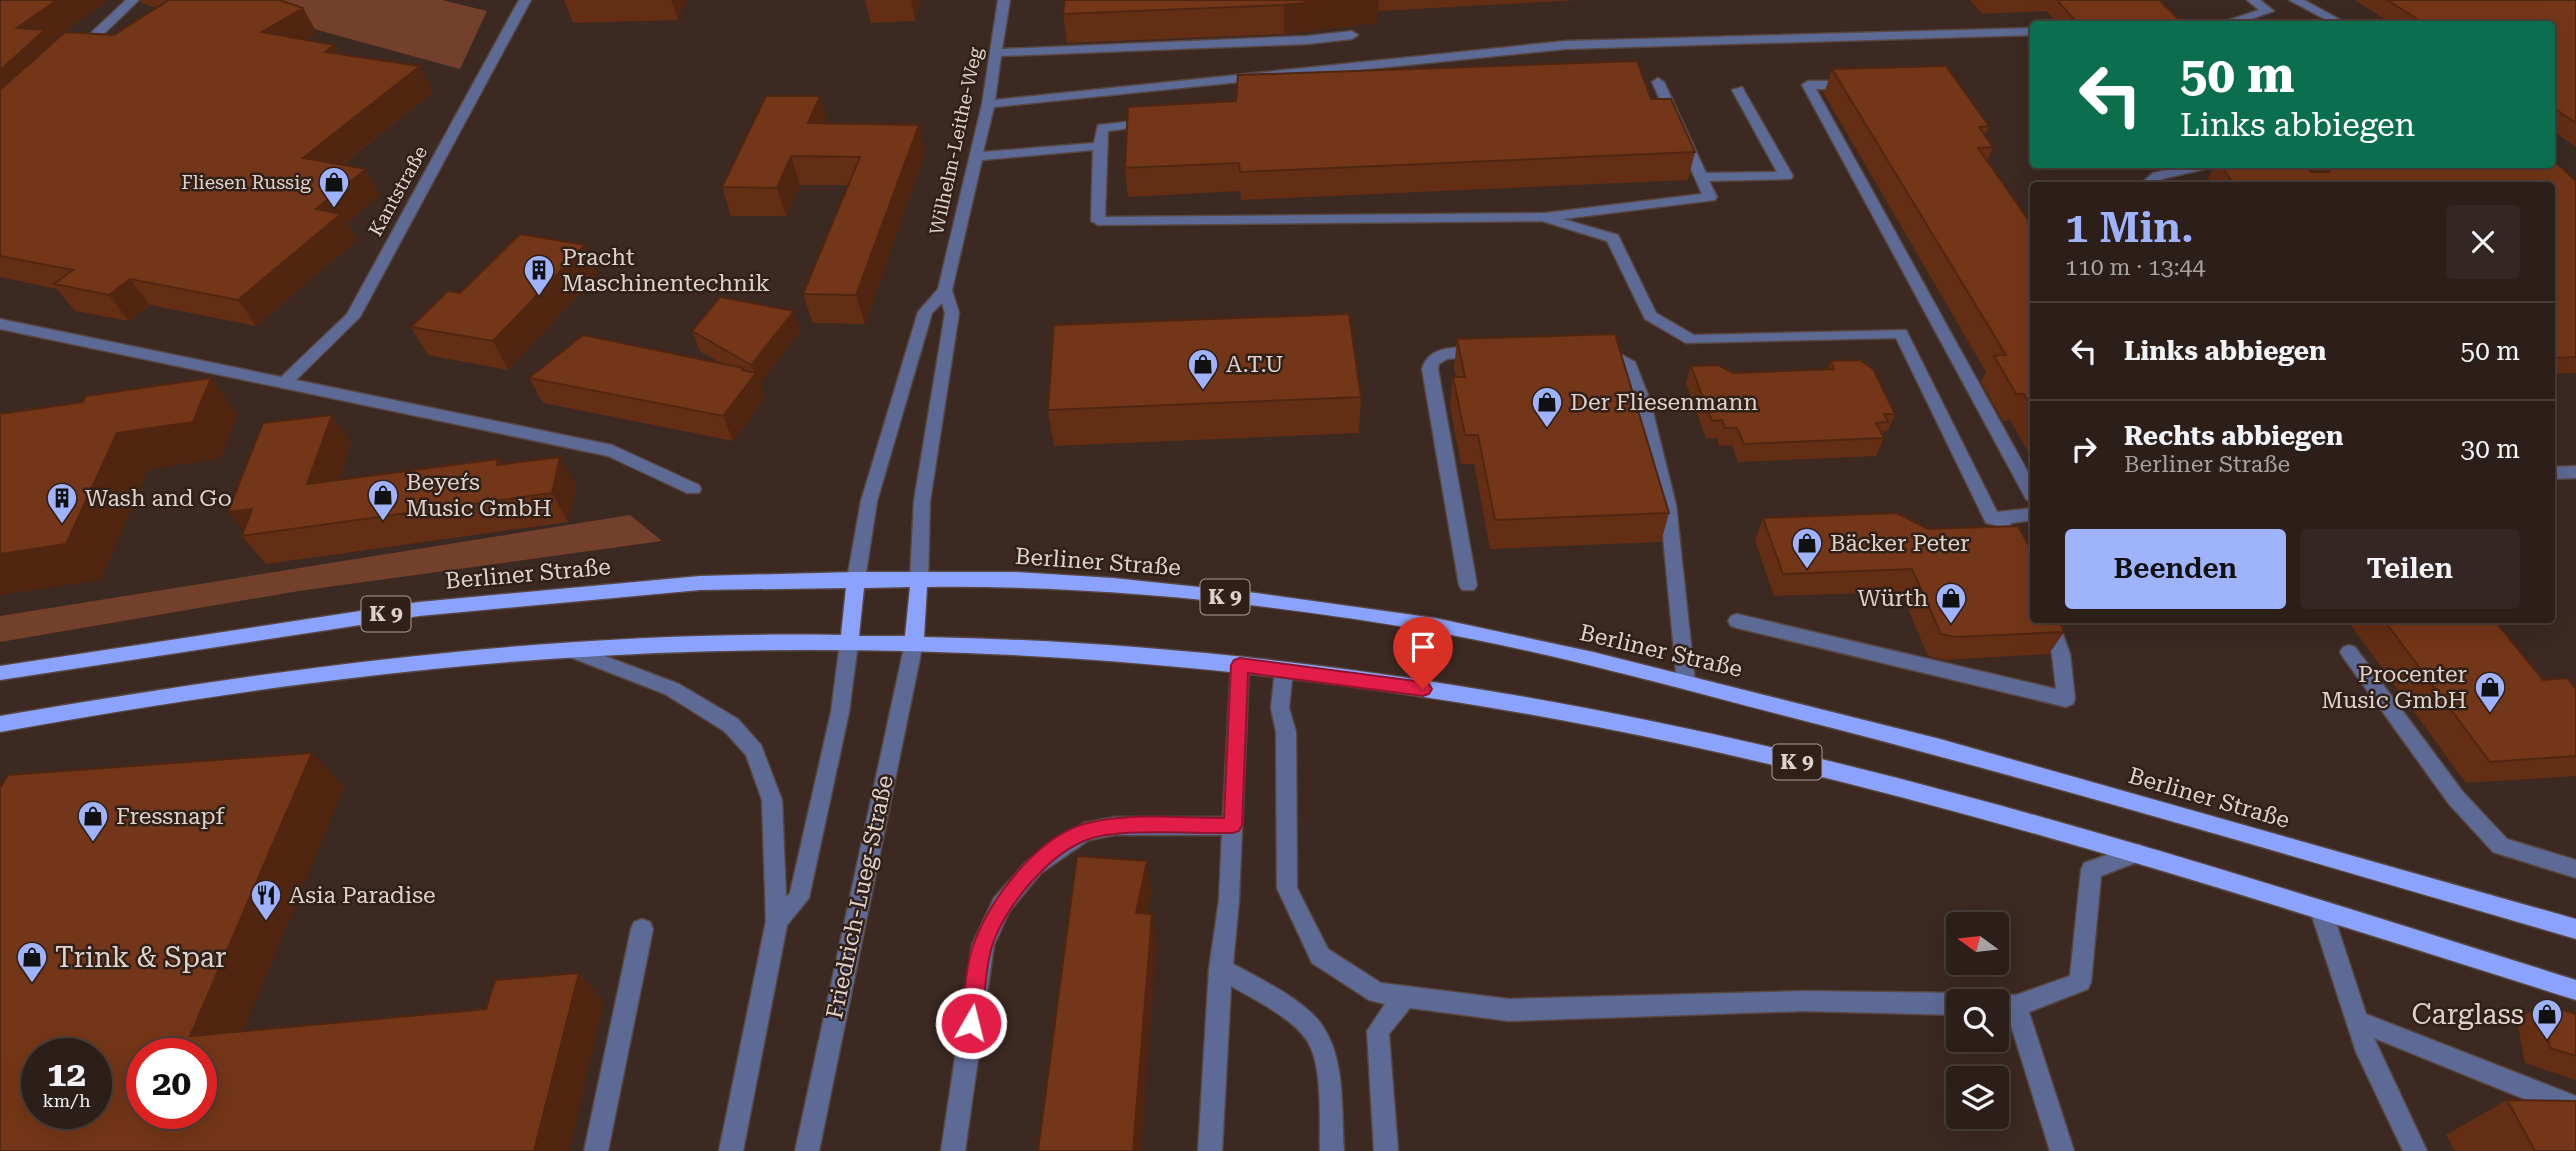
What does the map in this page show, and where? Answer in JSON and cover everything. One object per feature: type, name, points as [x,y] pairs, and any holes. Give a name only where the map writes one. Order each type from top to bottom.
[{"type":"main road","name":"Wilhelm-Leithe-Weg","points":[[849,643],[856,579]]},
{"type":"main road","name":"Berliner Straße","points":[[0,673],[419,609],[700,583],[1027,579],[1256,600],[1435,625],[1686,682],[1940,747],[2576,929]]},
{"type":"main road","name":"Wilhelm-Leithe-Weg","points":[[914,643],[919,580]]},
{"type":"main road","name":"K 9","points":[[0,724],[258,681],[418,662],[646,646],[914,643],[1098,652],[1240,665],[1437,691],[1625,724],[1745,750],[2138,853],[2576,990]]},
{"type":"street","points":[[74,55],[133,0]]},
{"type":"street","name":"Kantstraße","points":[[283,384],[353,317],[525,0]]},
{"type":"street","name":"Wilhelm-Leithe-Weg","points":[[856,579],[869,501],[925,312],[945,290],[988,104],[1004,0]]},
{"type":"street","points":[[2236,21],[2268,11],[2253,0]]},
{"type":"street","points":[[2295,0],[2336,21]]},
{"type":"street","points":[[988,104],[1566,45],[2030,31]]},
{"type":"street","points":[[997,53],[1307,40],[1352,35]]},
{"type":"street","points":[[1167,120],[1102,128],[1098,221],[1543,216],[1710,197],[1658,82]]},
{"type":"street","points":[[1863,85],[1808,85],[2030,492]]},
{"type":"street","points":[[1701,177],[1786,176],[1738,90]]},
{"type":"street","points":[[977,156],[1101,146]]},
{"type":"street","points":[[2150,182],[2158,176],[2199,168]]},
{"type":"street","points":[[1543,216],[1613,238],[1650,316],[1692,340],[1901,333],[1996,524],[2030,515]]},
{"type":"street","name":"Wilhelm-Leithe-Weg","points":[[919,580],[922,501],[952,313],[945,290]]},
{"type":"street","points":[[0,324],[612,451],[694,489]]},
{"type":"street","points":[[1587,345],[1608,352],[1630,366],[1642,400],[1668,505],[1686,682]]},
{"type":"street","points":[[1468,585],[1430,369],[1432,361],[1444,354],[1499,350]]},
{"type":"street","points":[[2555,473],[2576,472]]},
{"type":"street","points":[[1737,621],[2066,699],[2061,654],[2050,623]]},
{"type":"street","points":[[777,921],[799,898],[840,712],[849,643]]},
{"type":"street","name":"Friedrich-Lueg-Straße","points":[[807,1151],[914,643]]},
{"type":"street","points":[[573,651],[672,689],[730,725],[754,751],[772,800],[777,921],[731,1151]]},
{"type":"street","points":[[2348,652],[2456,797],[2500,846],[2576,869]]},
{"type":"street","points":[[1210,1151],[1220,969],[1229,900],[1240,665]]},
{"type":"street","points":[[1284,670],[1280,708],[1286,732],[1287,888],[1320,956],[1377,993],[1509,1010],[1804,1001],[1946,1004]]},
{"type":"street","points":[[953,1151],[983,945],[1001,905],[1034,867],[1084,832],[1115,826],[1233,825]]},
{"type":"street","points":[[2009,1004],[2080,982],[2091,870],[2138,853]]},
{"type":"street","points":[[2321,910],[2367,1052],[2415,1151]]},
{"type":"street","points":[[596,1151],[642,929]]},
{"type":"street","points":[[1220,969],[1251,984],[1314,1031],[1327,1069],[1332,1151]]},
{"type":"street","points":[[1386,1151],[1378,1031],[1405,997]]},
{"type":"street","points":[[2009,1013],[2062,1151]]},
{"type":"street","points":[[2357,1021],[2576,1108]]},
{"type":"shaded area","points":[[231,0],[442,0],[487,11],[460,69],[321,31]]},
{"type":"shaded area","points":[[630,515],[662,541],[299,591],[0,642],[0,616]]},
{"type":"building","points":[[0,0],[57,0],[17,28],[45,30],[0,70]]},
{"type":"building","points":[[169,0],[279,0],[303,8],[262,32],[334,45],[325,52],[420,66],[303,158],[366,169],[316,209],[341,214],[238,300],[130,279],[109,295],[54,284],[73,270],[0,256],[0,90],[65,32],[114,35]]},
{"type":"building","points":[[1065,0],[1326,0],[1284,5],[1063,14]]},
{"type":"building","points":[[2057,0],[2159,0],[2181,21],[2075,21]]},
{"type":"building","points":[[2387,0],[2576,0],[2576,123],[2555,109],[2555,21],[2420,21]]},
{"type":"building","points":[[1637,61],[1651,99],[1671,99],[1695,152],[1240,172],[1239,163],[1125,168],[1128,107],[1236,101],[1238,75]]},
{"type":"building","points":[[1946,66],[1989,126],[1979,127],[1993,147],[1978,148],[2030,222],[2030,404],[2024,394],[2016,394],[1994,356],[2006,355],[1832,69]]},
{"type":"building","points":[[766,96],[820,96],[808,123],[919,125],[856,295],[803,294],[860,157],[791,156],[777,188],[722,187]]},
{"type":"building","points":[[2555,162],[2576,181],[2576,357],[2555,358],[2555,182],[2233,182],[2222,168],[2308,168],[2311,172],[2329,172],[2329,168],[2555,168]]},
{"type":"building","points":[[520,234],[585,245],[493,341],[411,327],[448,291],[460,293]]},
{"type":"building","points":[[720,297],[794,311],[751,365],[692,331]]},
{"type":"building","points":[[1349,314],[1361,397],[1048,410],[1054,325]]},
{"type":"building","points":[[1615,334],[1669,513],[1495,520],[1478,435],[1465,435],[1453,377],[1465,377],[1457,339]]},
{"type":"building","points":[[583,335],[756,373],[723,416],[529,378]]},
{"type":"building","points":[[1860,360],[1873,369],[1895,414],[1884,414],[1888,422],[1876,423],[1884,438],[1744,444],[1737,428],[1725,428],[1722,420],[1712,421],[1691,366],[1718,365],[1733,373],[1834,369],[1831,361]]},
{"type":"building","points":[[211,378],[193,422],[117,433],[66,544],[0,554],[0,414],[83,402],[86,396]]},
{"type":"building","points":[[332,415],[307,484],[498,459],[497,465],[560,457],[552,493],[242,536],[252,509],[228,512],[263,423]]},
{"type":"building","points":[[1897,513],[1928,529],[2018,526],[2030,548],[2030,623],[2060,623],[2064,632],[1956,637],[1941,634],[1912,569],[1783,574],[1763,518]]},
{"type":"building","points":[[2386,623],[2497,623],[2543,680],[2567,678],[2576,689],[2576,756],[2490,762]]},
{"type":"building","points":[[312,753],[190,1036],[486,1009],[495,980],[579,973],[534,1151],[0,1151],[0,788],[8,775]]},
{"type":"building","points":[[1077,856],[1147,861],[1136,913],[1152,914],[1133,1151],[1038,1151]]},
{"type":"building","points":[[2542,1004],[2576,1014],[2576,1056],[2550,1048]]},
{"type":"building","points":[[2507,1100],[2576,1101],[2576,1151],[2535,1151]]},
{"type":"place","name":"Fliesen Russig","points":[[334,209]]},
{"type":"place","name":"Pracht Maschinentechnik","points":[[539,297]]},
{"type":"place","name":"A.T.U","points":[[1203,391]]},
{"type":"place","name":"Der Fliesenmann","points":[[1547,429]]},
{"type":"place","name":"Beyer´s Music GmbH","points":[[383,522]]},
{"type":"place","name":"Wash and Go","points":[[62,525]]},
{"type":"place","name":"Bäcker Peter","points":[[1807,570]]},
{"type":"place","name":"Würth","points":[[1951,625]]},
{"type":"place","name":"Procenter Music GmbH","points":[[2490,714]]},
{"type":"place","name":"Fressnapf","points":[[93,843]]},
{"type":"place","name":"Asia Paradise","points":[[266,922]]},
{"type":"place","name":"Trink & Spar","points":[[32,984]]},
{"type":"place","name":"Carglass","points":[[2547,1041]]},
{"type":"route","points":[[971,1023],[983,945],[1001,905],[1034,867],[1063,845],[1084,832],[1115,826],[1233,825],[1240,665],[1423,689]]}]
